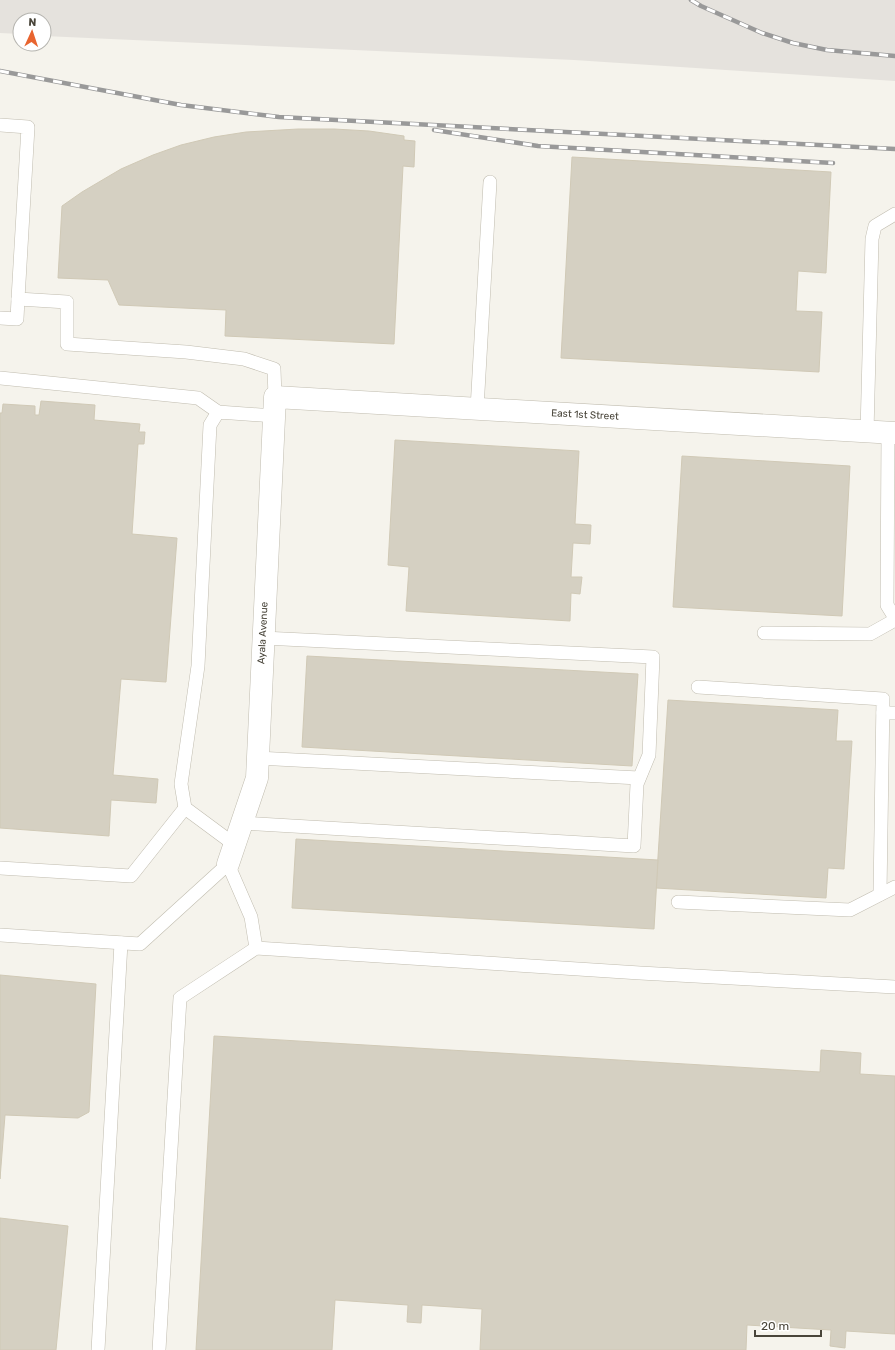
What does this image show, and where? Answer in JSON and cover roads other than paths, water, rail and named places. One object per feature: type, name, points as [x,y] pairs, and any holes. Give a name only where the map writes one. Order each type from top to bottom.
[{"type":"street","name":"East 1st Street","points":[[274,407],[477,409],[892,433]]},
{"type":"street","name":"Ayala Avenue","points":[[231,854],[256,778],[274,407]]},
{"type":"lane","points":[[0,125],[28,127],[17,319],[0,318]]},
{"type":"lane","points":[[477,409],[490,182]]},
{"type":"lane","points":[[866,432],[872,239],[875,226],[895,214]]},
{"type":"lane","points":[[0,378],[198,398],[218,412],[274,407],[274,369],[244,359],[186,352],[67,344],[67,302],[18,299]]},
{"type":"lane","points":[[218,412],[210,425],[198,666],[181,784],[185,808],[231,854],[251,917],[256,948]]},
{"type":"lane","points":[[764,633],[870,634],[895,619],[887,605],[892,433]]},
{"type":"lane","points":[[242,823],[634,846],[637,784],[649,755],[654,657],[263,638]]},
{"type":"lane","points":[[698,687],[883,699],[889,713],[880,894]]},
{"type":"lane","points":[[257,758],[639,778]]},
{"type":"lane","points":[[0,868],[131,876],[185,808]]},
{"type":"lane","points":[[0,935],[140,944],[231,854]]},
{"type":"lane","points":[[678,902],[850,910],[895,887]]},
{"type":"lane","points":[[98,1350],[122,942]]},
{"type":"lane","points":[[159,1350],[180,998],[256,948],[640,973],[895,987]]},
{"type":"railway","points":[[691,0],[701,6],[762,33],[793,43],[827,50],[895,56]]},
{"type":"railway","points":[[0,71],[181,105],[279,117],[895,149]]},
{"type":"railway","points":[[434,130],[538,146],[833,163]]}]
